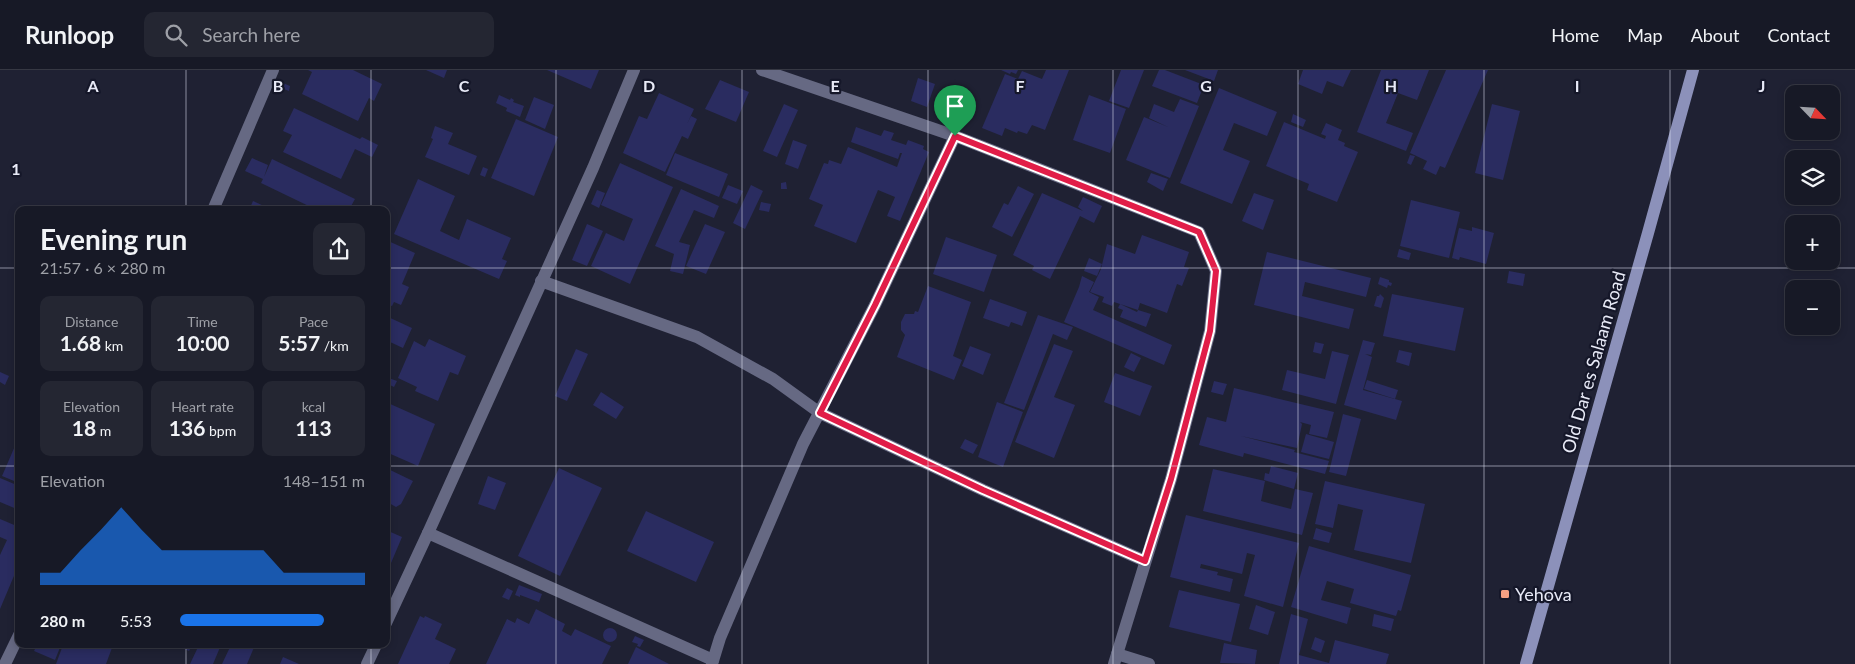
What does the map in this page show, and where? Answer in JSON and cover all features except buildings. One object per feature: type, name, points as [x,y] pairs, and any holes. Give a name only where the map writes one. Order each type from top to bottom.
[{"type":"main road","name":"Old Dar es Salaam Road","points":[[1526,664],[1693,70]]},
{"type":"street","points":[[214,206],[273,70]]},
{"type":"street","points":[[390,614],[593,168],[634,70]]},
{"type":"street","points":[[762,70],[955,136],[1199,232],[1216,271],[1210,331],[1171,479],[1116,659],[1149,664]]},
{"type":"street","points":[[428,533],[712,662],[720,638],[803,444],[875,305],[955,136]]},
{"type":"street","points":[[541,281],[697,337],[773,379],[820,413],[983,490],[1145,561]]},
{"type":"street","points":[[5,664],[15,643]]},
{"type":"street","points":[[367,664],[375,648]]},
{"type":"place","name":"Yehova","points":[[1505,594]]},
{"type":"route","points":[[955,136],[1199,232],[1216,271],[1210,331],[1171,479],[1145,561],[983,490],[820,413],[875,305],[955,136]]}]
